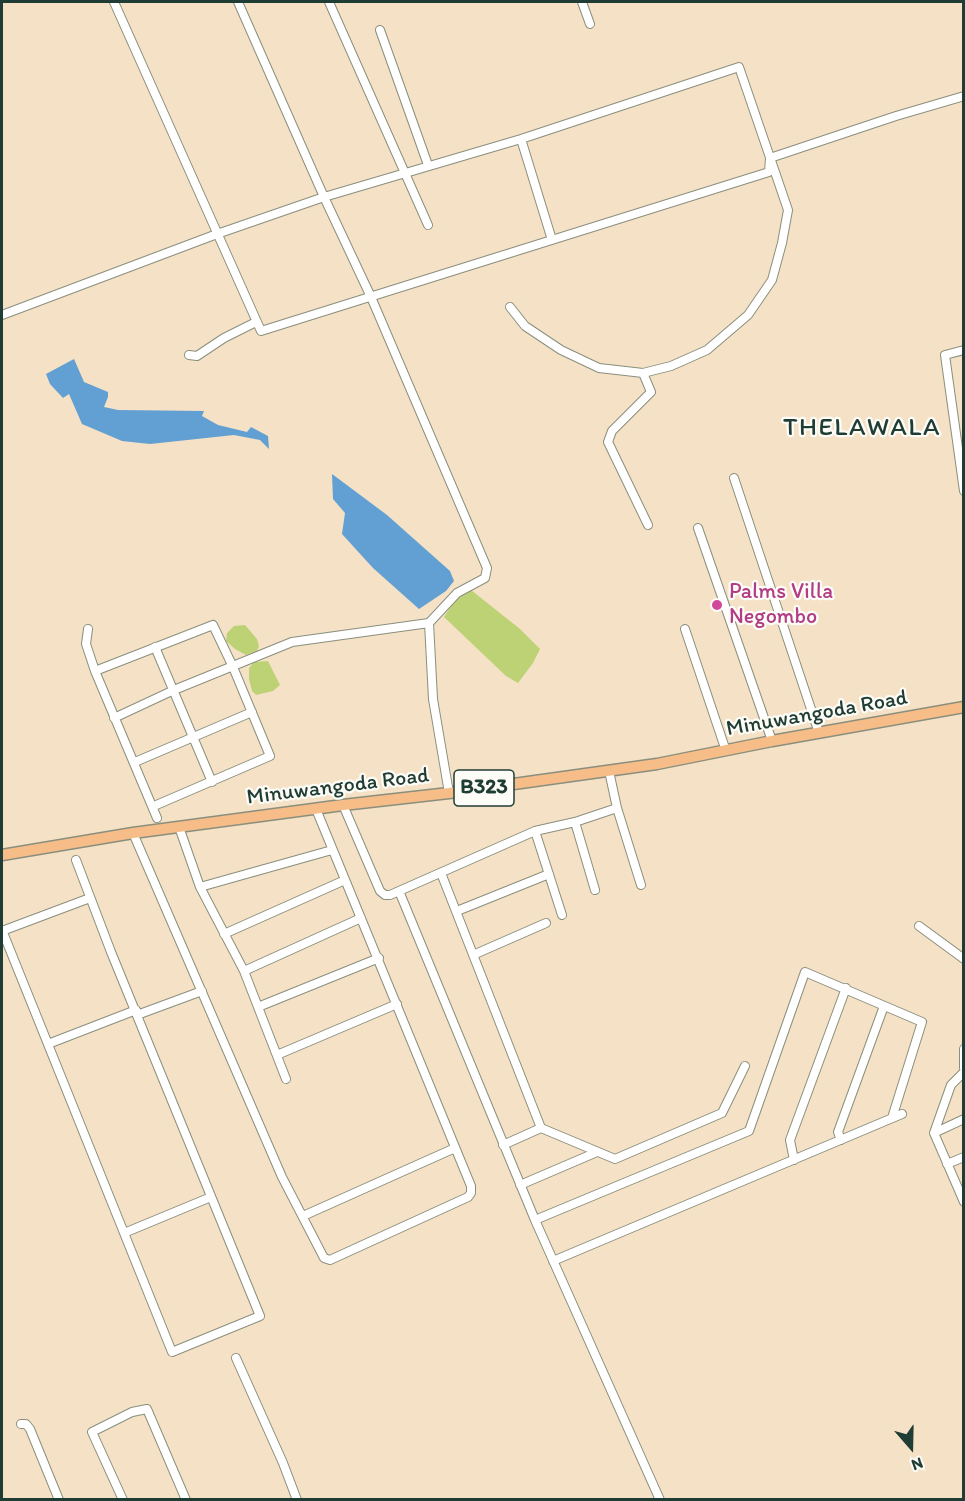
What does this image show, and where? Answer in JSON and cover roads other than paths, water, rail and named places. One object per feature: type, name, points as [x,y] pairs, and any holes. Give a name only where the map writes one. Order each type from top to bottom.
[{"type":"main road","name":"Minuwangoda Road","points":[[2,855],[133,833],[343,805],[448,794],[657,764],[963,707]]},
{"type":"street","points":[[114,2],[261,331],[769,172],[770,158]]},
{"type":"street","points":[[114,718],[174,690],[292,642],[429,623],[457,593],[485,578],[487,568],[371,297],[238,2]]},
{"type":"street","points":[[329,2],[428,225]]},
{"type":"street","points":[[582,2],[590,24]]},
{"type":"street","points":[[380,30],[428,165]]},
{"type":"street","points":[[2,315],[324,197],[520,139],[739,67],[788,210],[772,280],[748,315],[706,350],[671,366],[643,373],[599,368],[561,350],[525,327],[510,307]]},
{"type":"street","points":[[770,158],[963,96]]},
{"type":"street","points":[[520,139],[552,240]]},
{"type":"street","points":[[189,355],[197,356],[224,338],[256,322]]},
{"type":"street","points":[[963,350],[945,355],[963,491]]},
{"type":"street","points":[[643,373],[651,392],[612,431],[608,442],[648,525]]},
{"type":"street","points":[[734,478],[819,733]]},
{"type":"street","points":[[698,528],[772,741]]},
{"type":"street","points":[[429,623],[433,699],[448,794]]},
{"type":"street","points":[[95,671],[213,625],[233,667],[270,756],[154,806]]},
{"type":"street","points":[[88,629],[86,644],[95,671],[154,806],[157,818]]},
{"type":"street","points":[[684,629],[726,751]]},
{"type":"street","points":[[155,647],[212,782]]},
{"type":"street","points":[[135,762],[252,712]]},
{"type":"street","points":[[609,771],[617,808],[641,885]]},
{"type":"street","points":[[343,805],[380,891],[385,895],[390,895],[535,831],[575,822],[617,808]]},
{"type":"street","points":[[133,833],[282,1177],[324,1258],[330,1260],[468,1197],[471,1193],[471,1186],[316,809]]},
{"type":"street","points":[[575,822],[595,890]]},
{"type":"street","points":[[179,827],[200,887],[244,971],[286,1079]]},
{"type":"street","points":[[535,831],[562,915]]},
{"type":"street","points":[[200,887],[332,850]]},
{"type":"street","points":[[76,860],[260,1316],[172,1352],[2,931],[90,898]]},
{"type":"street","points":[[441,873],[542,1128],[615,1159],[722,1113],[745,1066]]},
{"type":"street","points":[[457,911],[549,874]]},
{"type":"street","points":[[224,934],[345,880]]},
{"type":"street","points":[[399,891],[520,1185],[660,1500]]},
{"type":"street","points":[[244,971],[361,918]]},
{"type":"street","points":[[474,955],[546,923]]},
{"type":"street","points":[[919,926],[963,959]]},
{"type":"street","points":[[258,1007],[379,958]]},
{"type":"street","points":[[535,1220],[749,1131],[805,972],[922,1022],[892,1118]]},
{"type":"street","points":[[794,1160],[790,1140],[846,988]]},
{"type":"street","points":[[48,1044],[202,991]]},
{"type":"street","points":[[277,1054],[397,1004]]},
{"type":"street","points":[[841,1140],[838,1132],[884,1006]]},
{"type":"street","points":[[963,1050],[963,1070],[951,1085],[934,1133],[963,1201]]},
{"type":"street","points":[[553,1261],[902,1114]]},
{"type":"street","points":[[934,1133],[963,1119]]},
{"type":"street","points":[[503,1145],[542,1128]]},
{"type":"street","points":[[303,1216],[455,1148]]},
{"type":"street","points":[[520,1185],[597,1152]]},
{"type":"street","points":[[946,1164],[963,1157]]},
{"type":"street","points":[[124,1233],[211,1197]]},
{"type":"street","points":[[236,1358],[297,1500]]},
{"type":"street","points":[[123,1500],[92,1432],[132,1412],[147,1409],[186,1500]]},
{"type":"street","points":[[21,1424],[26,1424],[30,1429],[59,1500]]},
{"type":"water","points":[[74,359],[84,382],[108,392],[104,407],[118,410],[204,411],[202,416],[218,425],[247,432],[251,427],[268,436],[269,449],[260,440],[234,435],[150,444],[122,441],[82,424],[69,394],[63,398],[50,384],[46,374]]},
{"type":"water","points":[[332,474],[387,515],[450,571],[454,581],[446,591],[419,609],[373,568],[342,534],[345,513],[333,499]]},
{"type":"place","name":"Palms Villa Negombo","points":[[717,605]]},
{"type":"district","name":"THELAWALA","points":[[862,428]]}]
